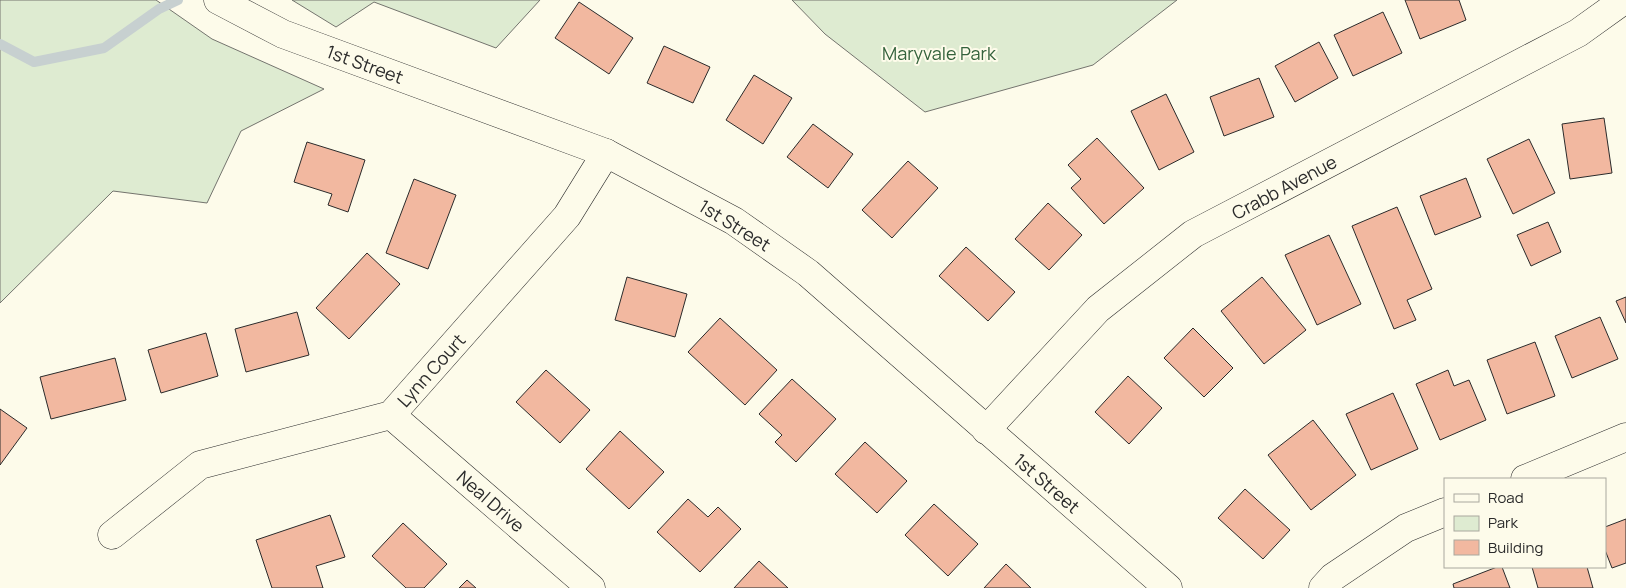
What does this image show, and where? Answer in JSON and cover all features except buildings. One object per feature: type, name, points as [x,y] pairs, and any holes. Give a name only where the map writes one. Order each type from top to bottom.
[{"type":"street","name":"1st Street","points":[[218,0],[283,34],[606,154],[734,221],[808,273],[1168,588]]},
{"type":"street","name":"Crabb Avenue","points":[[986,430],[1098,310],[1193,234],[1578,32],[1624,0]]},
{"type":"street","name":"Lynn Court","points":[[112,535],[200,465],[390,414],[567,216],[606,154]]},
{"type":"street","name":"Neal Drive","points":[[390,414],[591,588]]},
{"type":"street","points":[[1527,478],[1626,437]]},
{"type":"street","points":[[1323,588],[1334,577],[1406,528],[1444,512]]},
{"type":"green space","points":[[0,0],[156,0],[212,39],[324,89],[241,131],[207,203],[113,191],[0,303]]},
{"type":"green space","points":[[292,0],[540,0],[496,48],[374,2],[336,27]]},
{"type":"green space","name":"Maryvale Park","points":[[792,0],[1177,0],[1093,65],[925,112],[825,34]]},
{"type":"waterway","points":[[0,44],[34,62],[104,48],[159,9],[178,0]]}]
